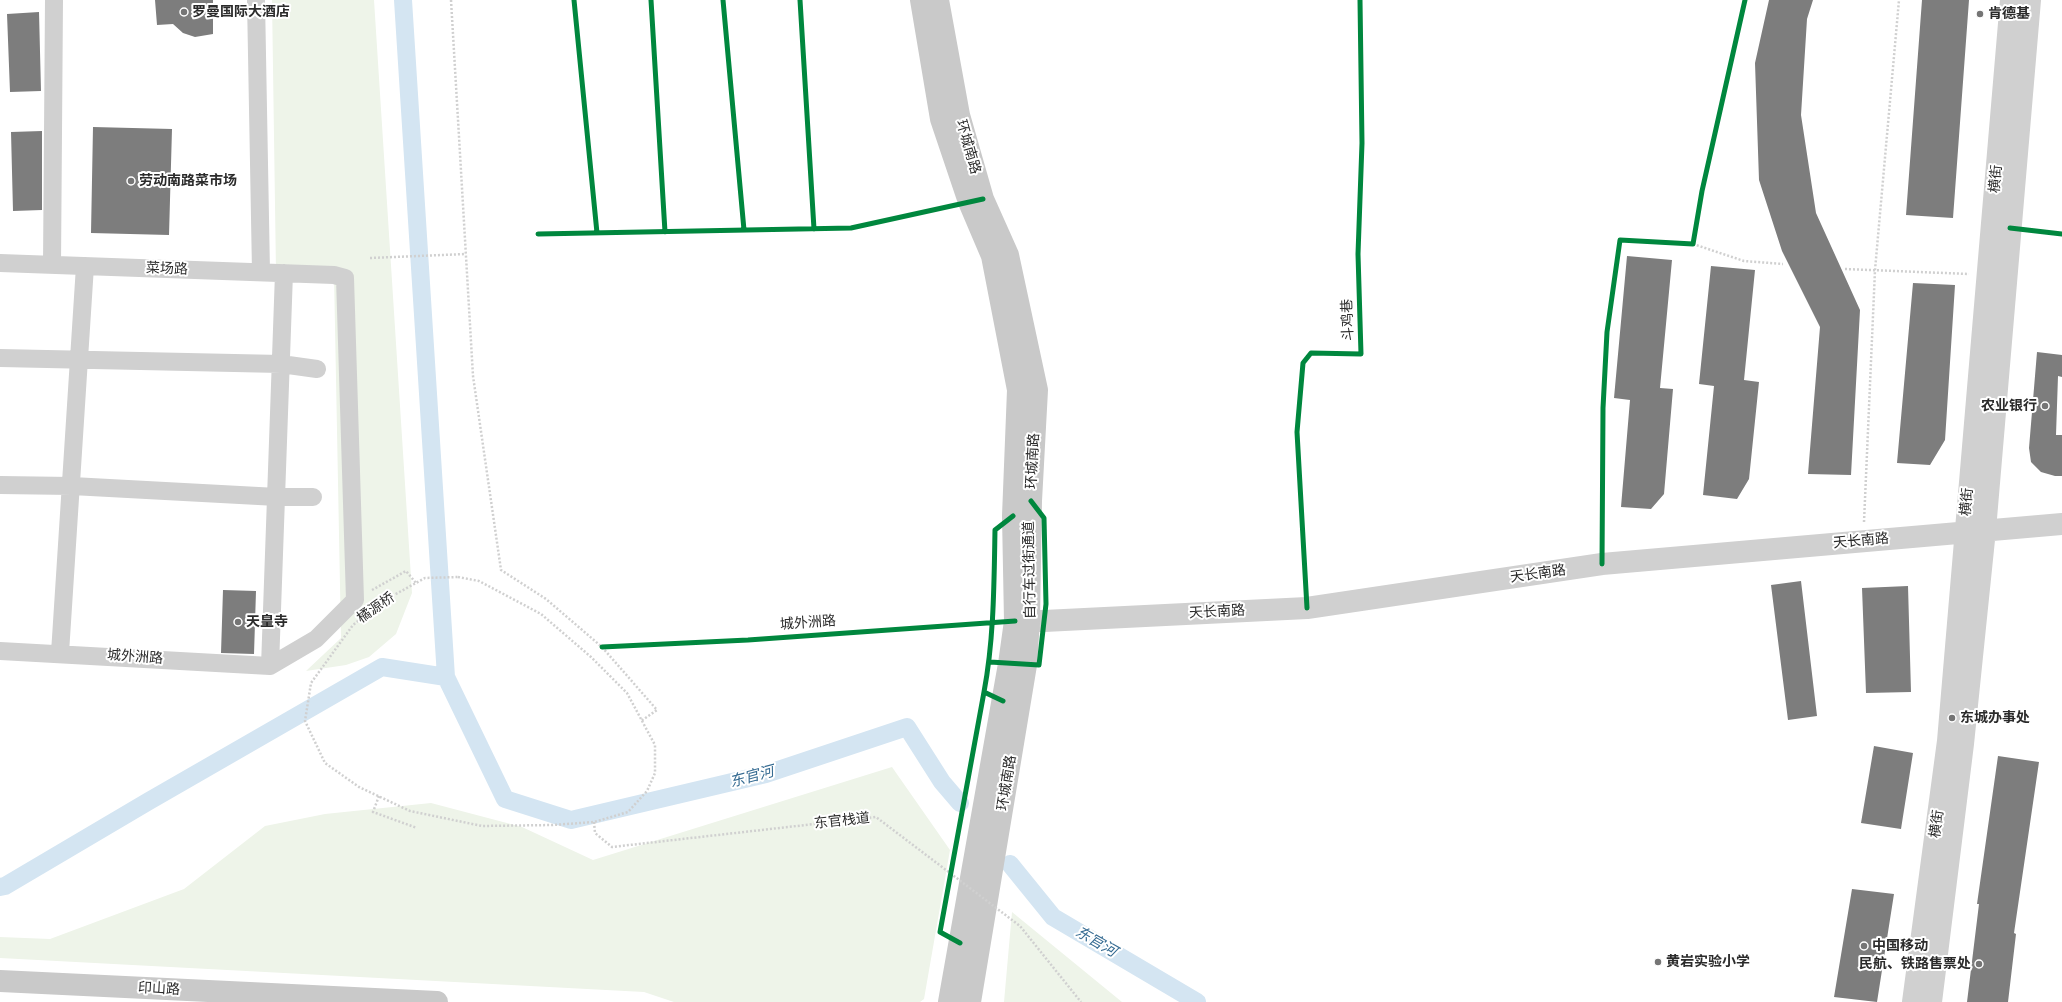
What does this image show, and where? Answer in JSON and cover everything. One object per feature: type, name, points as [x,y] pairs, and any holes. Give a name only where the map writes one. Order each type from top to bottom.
[{"type":"main road","points":[[921,0],[941,119],[969,202],[992,256],[1018,390],[1013,516],[1022,621],[1006,686],[949,1002]]},
{"type":"main road","name":"环城南路","points":[[938,0],[959,115],[983,199],[1008,254],[1037,390],[1031,501],[1022,621],[1026,665],[970,1002]]},
{"type":"main road","name":"印山路","points":[[0,981],[437,1002]]},
{"type":"street","points":[[52,265],[54,0]]},
{"type":"street","points":[[256,0],[262,272]]},
{"type":"street","name":"横街","points":[[1931,1002],[1964,744],[1988,274],[2011,0]]},
{"type":"street","name":"横街","points":[[1913,1002],[1975,531],[2030,0]]},
{"type":"street","name":"菜场路","points":[[0,263],[334,275],[346,278],[355,600]]},
{"type":"street","points":[[60,653],[72,486],[85,266]]},
{"type":"street","points":[[270,666],[284,273]]},
{"type":"street","points":[[0,358],[80,361],[281,364],[317,369]]},
{"type":"street","points":[[0,485],[72,486],[277,497],[313,496]]},
{"type":"street","name":"天长南路","points":[[1022,621],[1308,608],[1602,564],[2062,524]]},
{"type":"street","points":[[270,666],[316,639],[355,600]]},
{"type":"street","name":"城外洲路","points":[[0,651],[60,653],[270,666]]},
{"type":"path","points":[[451,0],[473,376],[501,570],[546,599],[602,647],[611,660],[657,710],[642,721]]},
{"type":"path","points":[[1863,541],[1875,270],[1899,0]]},
{"type":"path","points":[[1693,244],[1695,236]]},
{"type":"path","points":[[1686,244],[1693,244],[1744,261],[1783,264]]},
{"type":"path","points":[[370,258],[466,254]]},
{"type":"path","points":[[1846,269],[1988,274]]},
{"type":"path","points":[[355,600],[406,570],[416,583]]},
{"type":"path","points":[[602,647],[610,647]]},
{"type":"path","points":[[379,796],[373,812],[417,828]]},
{"type":"path","points":[[950,878],[951,870]]},
{"type":"shaded area","points":[[272,0],[374,0],[412,593],[396,634],[369,657],[346,665],[306,671],[341,638],[334,275],[276,273]]},
{"type":"shaded area","points":[[892,767],[950,850],[924,999],[920,1002],[674,1002],[644,992],[0,958],[0,937],[50,939],[184,889],[265,826],[325,814],[431,803],[522,827],[593,860]]},
{"type":"shaded area","points":[[1012,912],[1122,1002],[1004,1002]]},
{"type":"building","name":"罗曼国际大酒店","points":[[155,0],[213,0],[213,34],[195,37],[183,33],[173,24],[157,25]]},
{"type":"building","points":[[1769,0],[1813,0],[1807,19],[1801,115],[1816,213],[1860,310],[1851,475],[1808,474],[1820,327],[1782,251],[1759,180],[1755,63]]},
{"type":"building","points":[[1922,0],[1969,0],[1953,218],[1906,215]]},
{"type":"building","points":[[39,12],[41,91],[10,92],[7,14]]},
{"type":"building","name":"劳动南路菜市场","points":[[93,127],[172,129],[169,235],[91,233]]},
{"type":"building","points":[[42,131],[42,210],[13,211],[11,132]]},
{"type":"building","points":[[1627,256],[1672,260],[1660,388],[1673,389],[1664,494],[1651,509],[1621,507],[1630,400],[1614,398]]},
{"type":"building","points":[[1711,266],[1755,270],[1744,380],[1759,382],[1749,479],[1737,499],[1703,495],[1714,386],[1699,384]]},
{"type":"building","points":[[1913,283],[1955,285],[1945,440],[1930,465],[1897,463]]},
{"type":"building","name":"农业银行","points":[[2037,352],[2062,355],[2062,377],[2058,376],[2056,435],[2062,435],[2062,476],[2055,476],[2041,472],[2031,462],[2029,448]]},
{"type":"building","points":[[1801,581],[1817,716],[1788,720],[1771,585]]},
{"type":"building","points":[[1908,586],[1911,692],[1866,693],[1862,588]]},
{"type":"building","name":"天皇寺","points":[[223,590],[256,591],[254,654],[221,653]]},
{"type":"building","points":[[1874,746],[1913,753],[1901,829],[1861,823]]},
{"type":"building","points":[[1998,756],[2039,762],[2014,933],[2016,934],[2008,1002],[1967,1002],[1979,904],[1977,904]]},
{"type":"building","name":"中国移动","points":[[1852,889],[1894,894],[1877,1002],[1834,997]]},
{"type":"waterway","points":[[403,0],[446,677],[505,799],[571,820],[766,774],[907,727],[942,782],[960,803]]},
{"type":"waterway","points":[[0,887],[5,886],[382,667],[446,677]]},
{"type":"waterway","name":"东官河","points":[[1010,864],[1053,917],[1197,1002]]},
{"type":"cycle path","points":[[574,0],[597,233]]},
{"type":"cycle path","points":[[651,0],[665,232]]},
{"type":"cycle path","points":[[723,0],[744,230]]},
{"type":"cycle path","points":[[800,0],[814,229]]},
{"type":"cycle path","name":"斗鸡巷","points":[[1307,608],[1297,432],[1303,363],[1311,353],[1361,354],[1358,254],[1362,143],[1360,0]]},
{"type":"cycle path","points":[[1602,564],[1603,408],[1607,332],[1620,240],[1693,244],[1702,191],[1745,0]]},
{"type":"cycle path","points":[[538,234],[851,228],[983,199]]},
{"type":"cycle path","points":[[2010,228],[2062,234]]},
{"type":"cycle path","name":"自行车过街通道","points":[[990,662],[1039,665],[1046,604],[1044,518],[1031,501]]},
{"type":"cycle path","points":[[1003,701],[984,692],[992,632],[995,530],[1013,516]]},
{"type":"cycle path","name":"自行车过街通道","points":[[602,647],[748,640],[1015,621]]},
{"type":"cycle path","points":[[960,943],[940,932],[984,692]]},
{"type":"place","name":"罗曼国际大酒店","points":[[184,12]]},
{"type":"place","name":"肯德基","points":[[1980,14]]},
{"type":"place","name":"劳动南路菜市场","points":[[131,181]]},
{"type":"place","name":"农业银行","points":[[2045,406]]},
{"type":"place","name":"天皇寺","points":[[238,622]]},
{"type":"place","name":"东城办事处","points":[[1952,718]]},
{"type":"place","name":"中国移动","points":[[1864,946]]},
{"type":"place","name":"黄岩实验小学","points":[[1658,962]]},
{"type":"place","name":"民航、铁路售票处","points":[[1979,964]]}]
